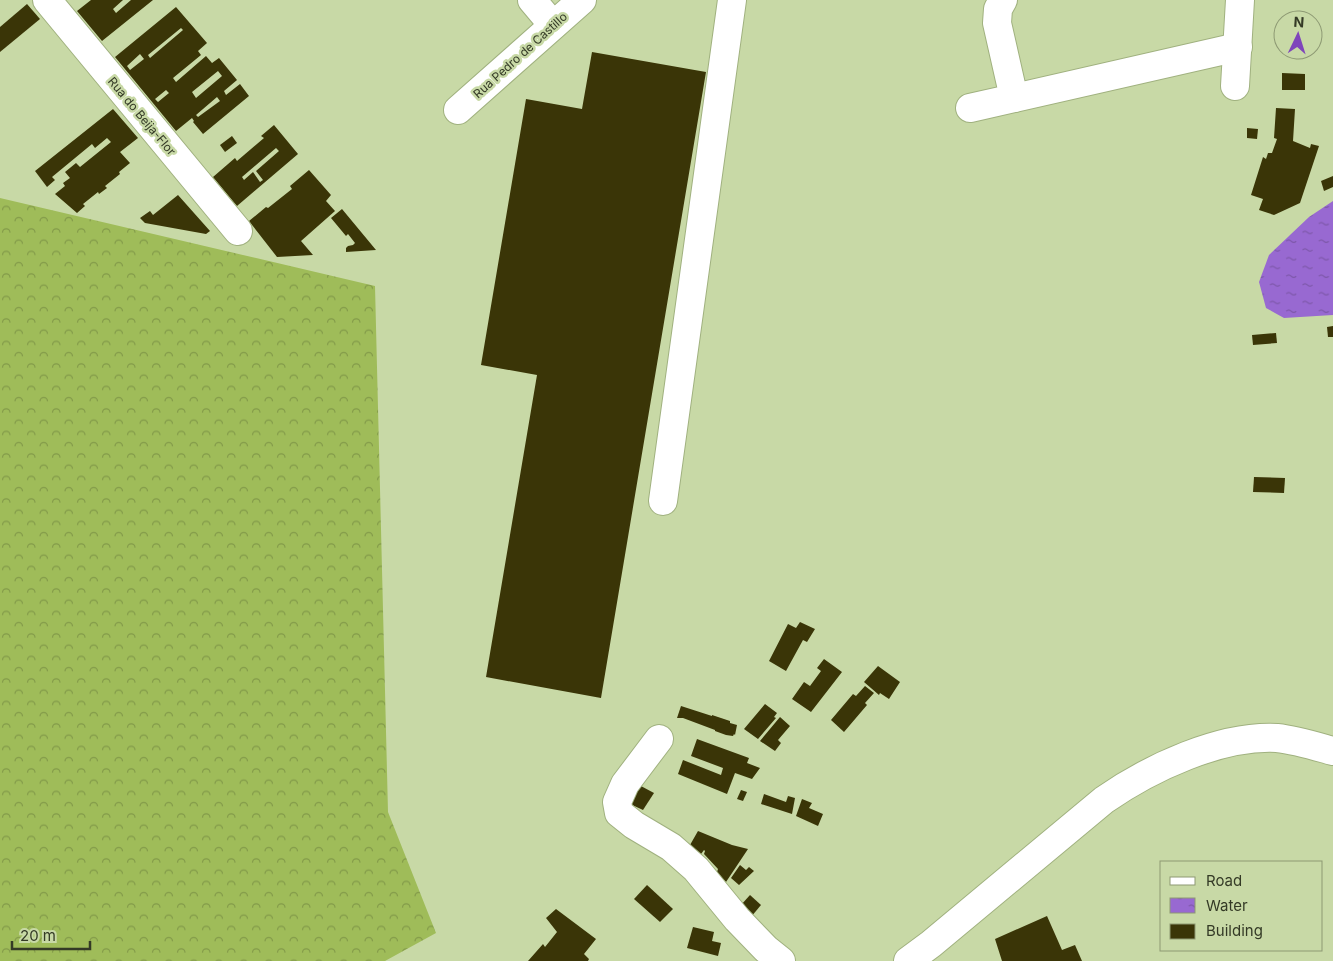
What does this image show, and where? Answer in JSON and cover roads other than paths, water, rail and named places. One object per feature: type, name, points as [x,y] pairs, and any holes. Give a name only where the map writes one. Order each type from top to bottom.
[{"type":"street","name":"Rua do Beija-Flor","points":[[47,0],[238,231]]},
{"type":"street","points":[[532,0],[553,25]]},
{"type":"street","name":"Rua Pedro de Castillo","points":[[458,110],[582,0]]},
{"type":"street","points":[[663,501],[732,0]]},
{"type":"street","points":[[1003,0],[998,10],[997,23],[1014,98]]},
{"type":"street","points":[[1235,86],[1240,0]]},
{"type":"street","points":[[970,108],[1238,47]]},
{"type":"street","points":[[908,961],[1104,800],[1124,786],[1158,769],[1192,754],[1224,744],[1250,739],[1277,738],[1297,741],[1333,751]]},
{"type":"street","points":[[659,740],[625,784],[618,802],[619,814],[634,825],[671,846],[696,869],[737,919],[780,961]]},
{"type":"water","points":[[1333,201],[1333,315],[1284,318],[1266,308],[1259,282],[1269,255],[1309,217]]}]
